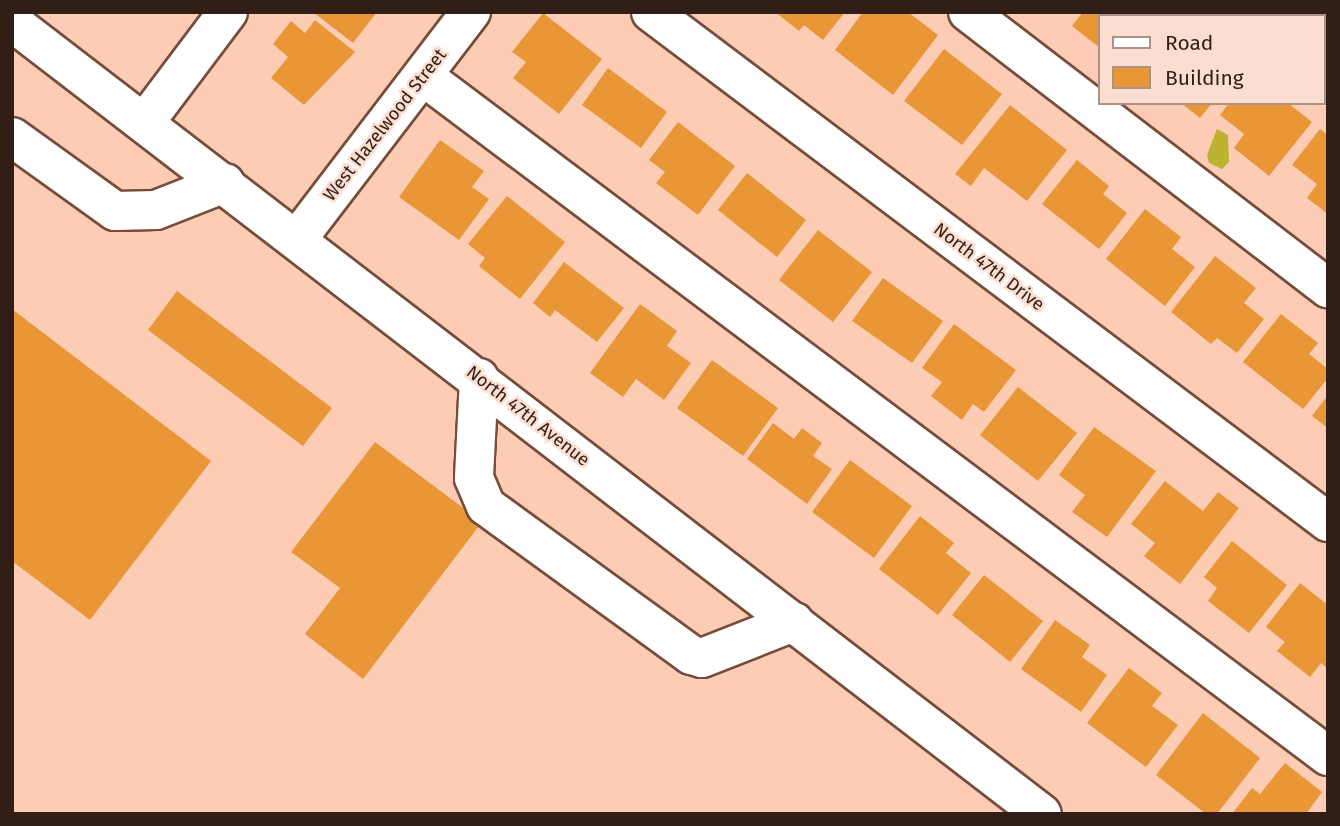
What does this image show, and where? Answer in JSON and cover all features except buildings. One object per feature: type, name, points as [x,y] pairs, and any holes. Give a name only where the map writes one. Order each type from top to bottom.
[{"type":"street","points":[[145,122],[228,12]]},
{"type":"street","name":"West Hazelwood Street","points":[[298,237],[471,12]]},
{"type":"street","name":"North 47th Drive","points":[[651,12],[1328,522]]},
{"type":"street","points":[[968,12],[1328,288]]},
{"type":"street","name":"North 47th Avenue","points":[[12,22],[298,237],[794,622],[1024,808]]},
{"type":"street","points":[[423,76],[1328,756]]},
{"type":"street","points":[[12,137],[115,211],[156,210],[225,183]]},
{"type":"street","points":[[479,378],[474,478],[486,506],[691,655],[702,658],[794,622]]},
{"type":"shaded area","points":[[1217,129],[1228,135],[1229,162],[1222,169],[1209,163],[1207,155]]}]
